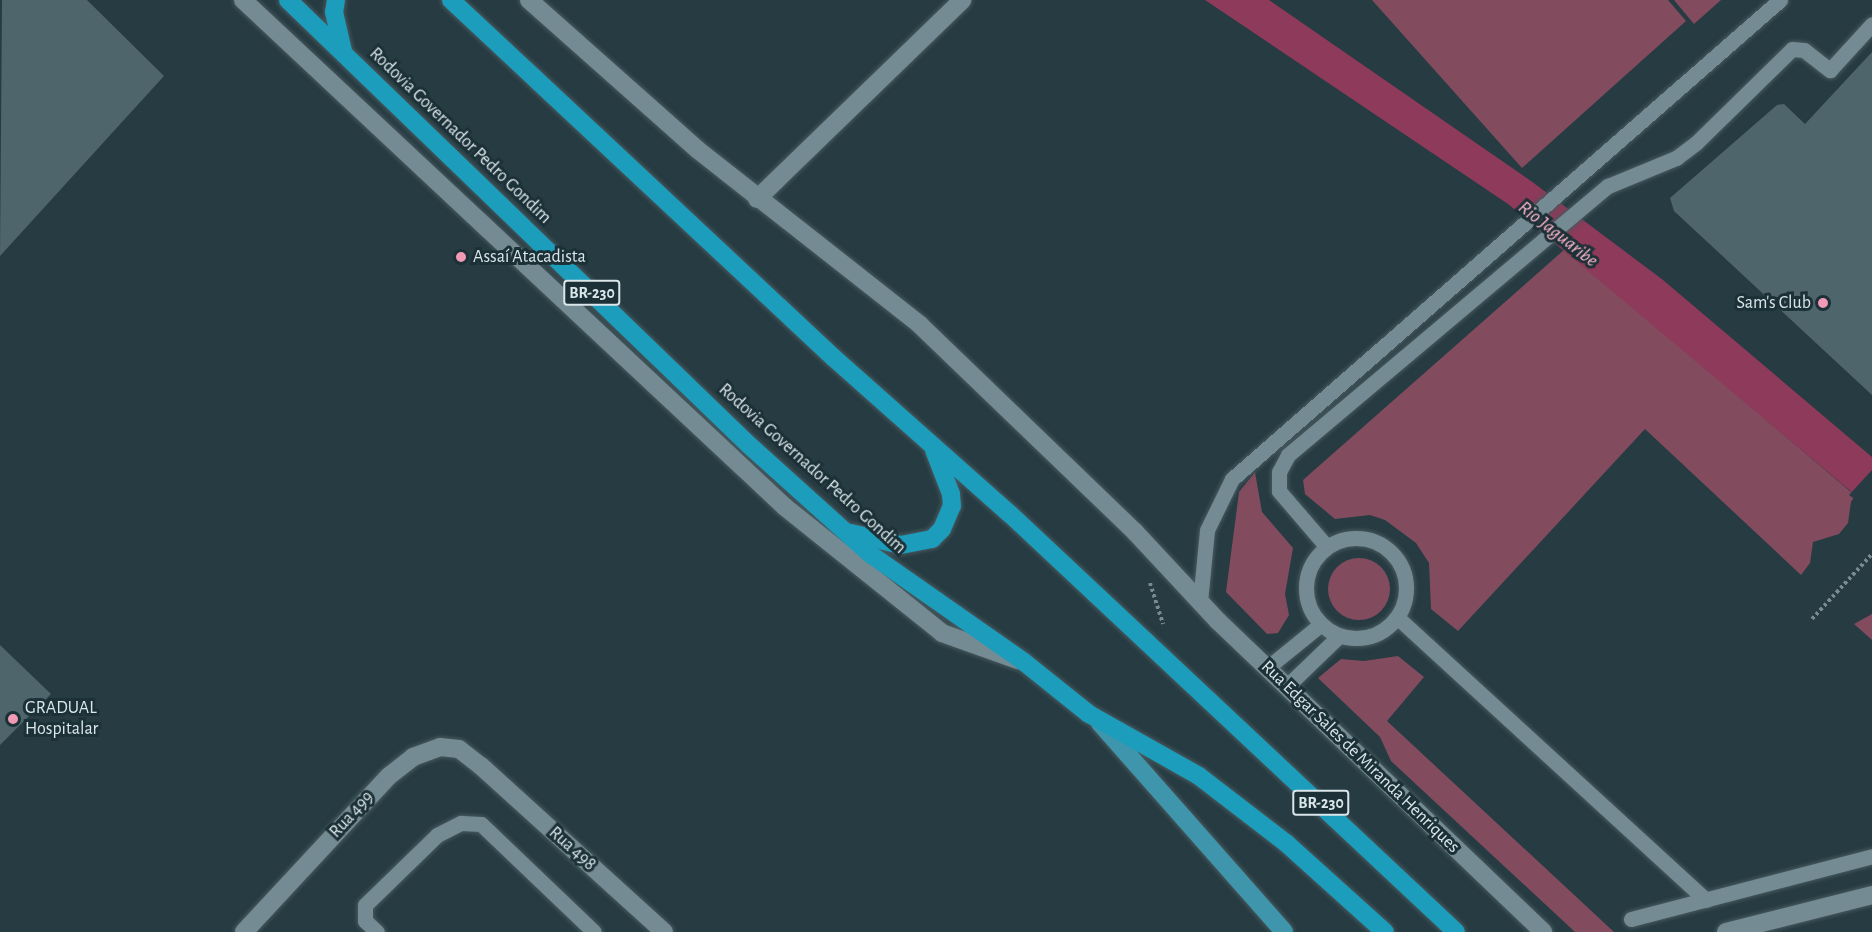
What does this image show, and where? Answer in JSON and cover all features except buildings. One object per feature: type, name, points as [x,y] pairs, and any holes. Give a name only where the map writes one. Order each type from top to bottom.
[{"type":"highway","name":"Rodovia Governador Pedro Gondim","points":[[288,0],[749,445],[870,554],[1024,662],[1089,714],[1199,776],[1286,843],[1385,932]]},
{"type":"highway","points":[[336,0],[334,12],[343,52]]},
{"type":"highway","name":"BR-230","points":[[451,0],[834,358],[928,441],[1456,932]]},
{"type":"highway","points":[[843,530],[901,545],[932,538],[942,529],[952,506],[951,494],[928,441]]},
{"type":"main road","points":[[1089,714],[1284,932]]},
{"type":"street","points":[[243,0],[785,507],[942,633],[1024,662]]},
{"type":"street","name":"Rua Edgar Sales de Miranda Henriques","points":[[529,0],[596,64],[757,199],[920,326],[1135,532],[1200,602],[1286,687],[1543,932]]},
{"type":"street","points":[[757,199],[962,0]]},
{"type":"street","name":"Rua 499","points":[[244,932],[389,776],[413,757],[440,747],[459,749],[481,765]]},
{"type":"street","name":"Rua 498","points":[[481,765],[664,932]]},
{"type":"street","points":[[1726,932],[1872,895]]},
{"type":"lane","points":[[1200,602],[1207,530],[1232,479],[1780,0]]},
{"type":"lane","points":[[1326,546],[1279,491],[1282,463],[1305,440],[1617,181],[1654,169],[1696,143],[1792,49],[1804,50],[1830,70],[1872,24]]},
{"type":"lane","points":[[1345,538],[1366,538],[1384,546],[1398,560],[1406,579],[1406,599],[1397,617],[1371,637],[1339,636],[1320,625],[1308,607],[1305,584],[1312,563],[1326,546],[1345,538]]},
{"type":"lane","points":[[1397,617],[1706,900]]},
{"type":"lane","points":[[1267,668],[1320,625]]},
{"type":"lane","points":[[1286,687],[1339,636]]},
{"type":"lane","points":[[377,932],[365,921],[365,905],[437,835],[461,823],[481,824],[594,932]]},
{"type":"lane","points":[[1631,919],[1872,856]]},
{"type":"path","points":[[1812,619],[1872,554]]},
{"type":"path","points":[[1147,574],[1164,627]]},
{"type":"shaded area","points":[[1372,0],[1668,0],[1686,21],[1522,168]]},
{"type":"shaded area","points":[[1674,0],[1721,0],[1694,24]]},
{"type":"shaded area","points":[[1565,249],[1851,492],[1872,470],[1851,502],[1848,523],[1839,534],[1813,542],[1810,563],[1801,575],[1645,429],[1458,631],[1431,609],[1429,563],[1416,543],[1385,520],[1370,515],[1335,519],[1305,494],[1303,480]]},
{"type":"shaded area","points":[[1255,472],[1262,512],[1293,548],[1285,594],[1289,615],[1278,633],[1267,634],[1226,592],[1239,492]]},
{"type":"shaded area","points":[[1359,558],[1371,560],[1381,567],[1388,577],[1390,589],[1388,601],[1381,611],[1371,618],[1359,620],[1347,618],[1337,611],[1330,601],[1328,589],[1330,577],[1337,567],[1347,560]]},
{"type":"shaded area","points":[[1872,614],[1872,640],[1854,624]]},
{"type":"shaded area","points":[[1398,656],[1424,677],[1387,721],[1614,932],[1575,932],[1391,761],[1380,737],[1318,678],[1341,659],[1364,661]]},
{"type":"water","name":"Rio Jaguaribe","points":[[1205,0],[1269,0],[1531,181],[1663,280],[1872,457],[1872,509],[1508,204]]},
{"type":"pier","points":[[1872,470],[1872,512],[1849,495]]},
{"type":"place","name":"Assaí Atacadista","points":[[461,257]]},
{"type":"place","name":"Sam's Club","points":[[1823,303]]},
{"type":"place","name":"GRADUAL Hospitalar","points":[[13,719]]}]
